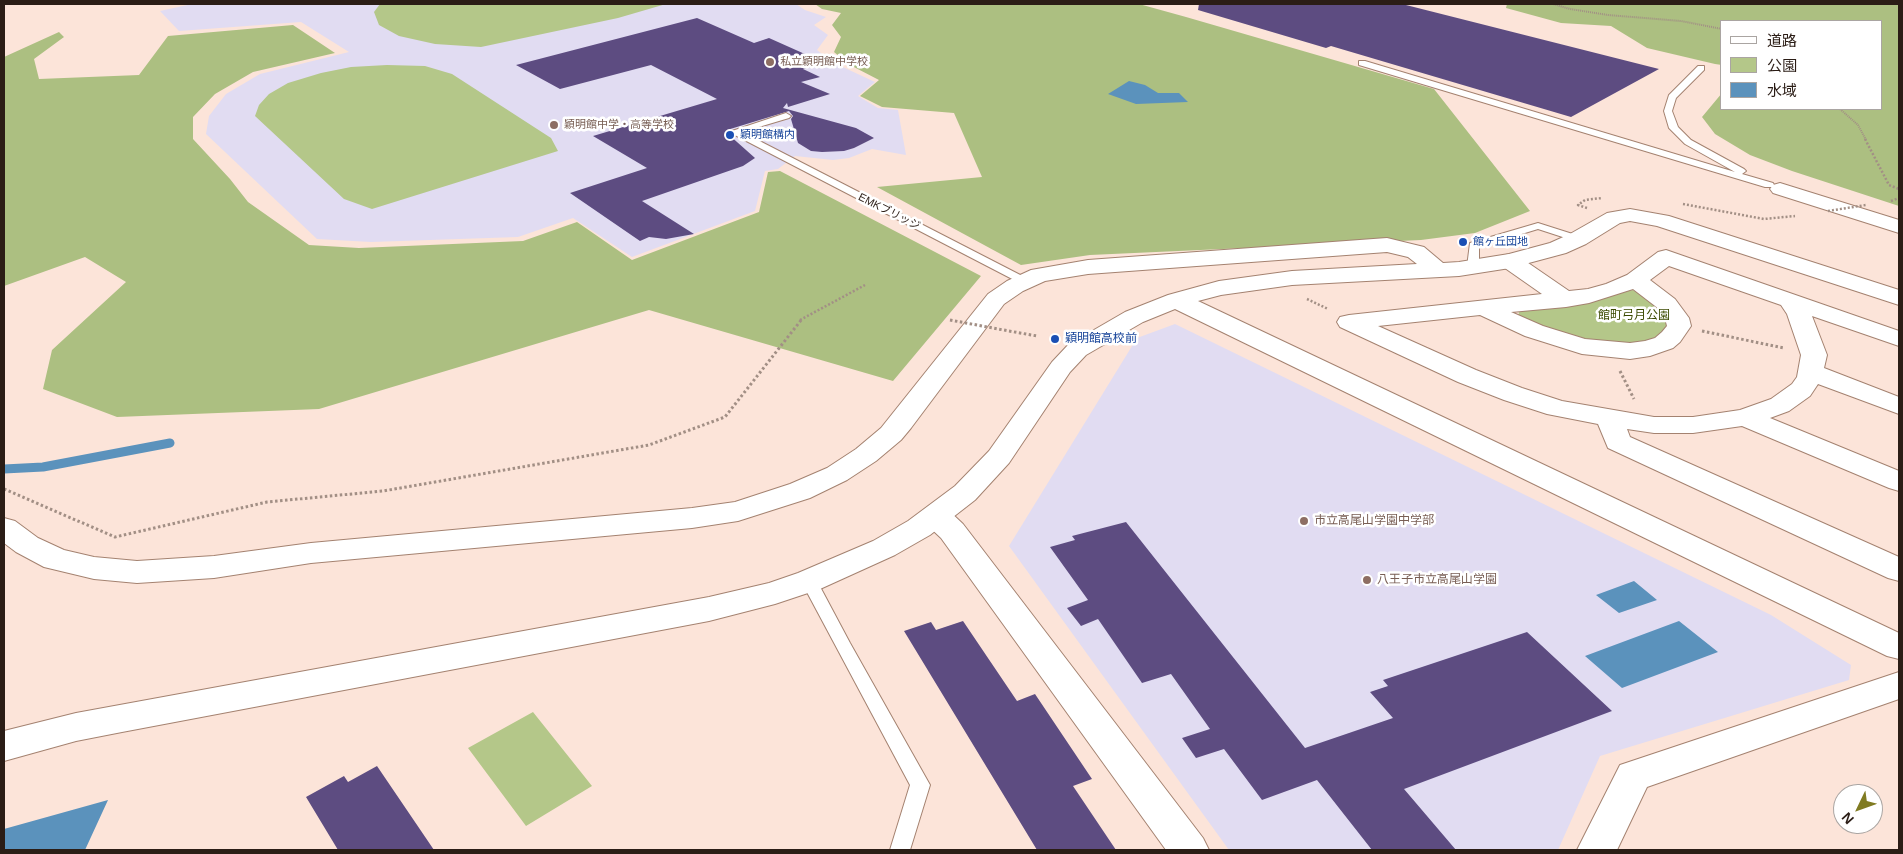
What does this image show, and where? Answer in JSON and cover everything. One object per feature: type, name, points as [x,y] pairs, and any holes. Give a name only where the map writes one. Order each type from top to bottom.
[{"type":"street","points":[[1774,187],[1899,227]]},
{"type":"street","points":[[4,746],[76,727],[122,718],[709,609],[775,593],[809,581],[884,548],[936,516],[965,493],[990,467],[1061,367],[1084,345],[1118,325],[1176,300],[1214,290],[1264,281],[1438,270],[1510,261],[1550,251],[1578,239],[1614,217],[1626,215],[1644,217],[1899,298]]},
{"type":"street","points":[[4,528],[26,545],[55,559],[80,565],[136,572],[214,567],[311,553],[692,518],[738,511],[800,491],[837,474],[866,455],[891,434],[992,303],[1005,292],[1016,277],[1088,266],[1387,245],[1416,252],[1438,270]]},
{"type":"street","points":[[1789,300],[1799,314],[1812,363],[1810,377],[1801,390],[1780,405],[1745,417],[1693,425],[1646,424],[1557,408],[1513,394],[1467,376],[1349,322],[1566,300],[1614,289],[1635,280],[1666,257],[1789,300],[1899,339]]},
{"type":"street","points":[[1510,261],[1566,300]]},
{"type":"street","points":[[1484,308],[1512,322],[1557,340],[1609,350],[1630,351],[1650,348],[1664,343],[1677,331],[1679,326],[1677,318],[1667,304],[1635,280]]},
{"type":"street","points":[[1176,300],[1899,647]]},
{"type":"street","points":[[1812,363],[1899,406]]},
{"type":"street","points":[[1745,417],[1899,482]]},
{"type":"street","points":[[1608,418],[1618,442],[1899,570]]},
{"type":"street","points":[[936,516],[952,531],[1188,850]]},
{"type":"street","points":[[1598,850],[1611,818],[1632,776],[1899,685]]},
{"type":"lane","points":[[1362,63],[1774,187]]},
{"type":"lane","points":[[1701,68],[1672,97],[1668,111],[1674,128],[1688,142],[1701,150],[1774,187]]},
{"type":"lane","name":"EMKブリッジ","points":[[786,116],[734,132],[1016,277]]},
{"type":"lane","points":[[1473,267],[1474,245],[1538,226],[1578,239]]},
{"type":"lane","points":[[809,581],[840,643],[920,785],[900,850]]},
{"type":"path","points":[[1553,4],[1570,9],[1640,19],[1681,21],[1720,30]]},
{"type":"path","points":[[1841,110],[1858,125],[1889,185],[1899,189]]},
{"type":"path","points":[[1828,211],[1866,205]]},
{"type":"path","points":[[4,489],[115,537],[267,502],[383,491],[649,445],[725,417],[800,320],[865,285]]},
{"type":"path","points":[[1302,297],[1326,308]]},
{"type":"path","points":[[950,320],[1036,336]]},
{"type":"path","points":[[1679,326],[1812,363]]},
{"type":"path","points":[[1609,350],[1646,424]]},
{"type":"shaded area","name":"穎明館中学・高等学校","points":[[192,4],[796,4],[805,10],[826,17],[814,25],[828,35],[817,50],[832,62],[875,82],[858,96],[878,108],[898,110],[906,155],[872,149],[849,158],[833,160],[795,156],[778,169],[765,171],[755,211],[632,257],[573,218],[518,237],[371,242],[317,239],[206,134],[209,116],[226,94],[260,74],[349,52],[301,22],[179,31],[160,11]]},
{"type":"shaded area","name":"八王子市立高尾山学園","points":[[1175,324],[1771,615],[1851,665],[1849,680],[1600,756],[1558,850],[1229,850],[1009,546],[1137,338]]},
{"type":"green space","points":[[380,4],[666,4],[618,18],[481,47],[435,44],[399,36],[379,25],[374,12]]},
{"type":"green space","points":[[815,4],[1139,4],[1186,17],[1434,89],[1530,211],[1475,233],[1421,240],[1090,255],[1021,265],[877,187],[982,177],[954,113],[882,107],[860,96],[879,80],[850,65],[834,52],[841,37],[832,25],[841,13],[822,9]]},
{"type":"green space","points":[[1507,4],[1899,4],[1899,206],[1792,171],[1750,155],[1715,134],[1702,117],[1720,95],[1720,110],[1883,110],[1883,20],[1720,20],[1720,65],[1647,48],[1611,26],[1561,23],[1506,8]]},
{"type":"green space","points":[[293,25],[335,53],[253,72],[215,94],[193,117],[193,139],[230,179],[248,202],[309,245],[359,248],[523,241],[577,222],[632,260],[759,212],[768,172],[780,171],[981,276],[893,381],[649,310],[319,409],[117,417],[43,389],[52,350],[126,282],[85,257],[4,286],[4,57],[59,32],[64,37],[34,59],[39,79],[139,75],[168,36]]},
{"type":"green space","points":[[387,65],[425,66],[452,74],[551,138],[558,151],[372,209],[344,199],[255,116],[259,105],[269,94],[288,83],[321,73],[351,67]]},
{"type":"green space","name":"館町弓月公園","points":[[1632,290],[1650,294],[1669,322],[1662,334],[1645,342],[1605,344],[1557,336],[1518,320],[1519,311],[1595,300]]},
{"type":"green space","points":[[533,712],[592,786],[526,826],[468,748]]},
{"type":"water","points":[[1129,81],[1145,85],[1158,93],[1179,93],[1188,102],[1136,104],[1108,94]]},
{"type":"water","points":[[1634,581],[1657,600],[1619,613],[1596,595]]},
{"type":"water","points":[[1679,621],[1718,652],[1622,688],[1585,656]]},
{"type":"water","points":[[108,800],[85,850],[4,850],[4,829]]},
{"type":"building","points":[[1199,4],[1402,4],[1659,69],[1571,117],[1331,46],[1326,48],[1198,10]]},
{"type":"building","points":[[697,18],[754,43],[769,38],[825,63],[803,69],[820,77],[801,82],[830,94],[788,107],[787,103],[783,108],[856,128],[874,138],[844,151],[811,151],[798,143],[791,119],[793,116],[789,111],[727,130],[728,134],[755,158],[743,166],[642,201],[694,234],[666,239],[649,237],[640,241],[570,193],[647,168],[593,136],[717,99],[651,65],[560,89],[516,65]]},
{"type":"building","points":[[1126,522],[1305,748],[1393,718],[1370,692],[1388,686],[1383,680],[1527,632],[1612,711],[1404,789],[1456,850],[1372,850],[1317,780],[1262,800],[1224,749],[1196,758],[1182,738],[1210,729],[1171,674],[1142,683],[1098,619],[1081,626],[1067,608],[1088,600],[1050,547],[1075,540],[1072,536]]},
{"type":"building","points":[[963,621],[1017,701],[1035,694],[1092,779],[1073,786],[1116,850],[1037,850],[904,631],[931,622],[936,630]]},
{"type":"building","points":[[377,766],[434,850],[338,850],[306,797],[344,776],[348,782]]},
{"type":"waterway","points":[[4,469],[43,467],[170,443]]},
{"type":"place","name":"私立穎明館中学校","points":[[770,62]]},
{"type":"place","name":"穎明館中学・高等学校","points":[[554,125]]},
{"type":"place","name":"穎明館構内","points":[[730,135]]},
{"type":"place","name":"館ヶ丘団地","points":[[1463,242]]},
{"type":"place","name":"穎明館高校前","points":[[1055,339]]},
{"type":"place","name":"市立高尾山学園中学部","points":[[1304,521]]},
{"type":"place","name":"八王子市立高尾山学園","points":[[1367,580]]}]
